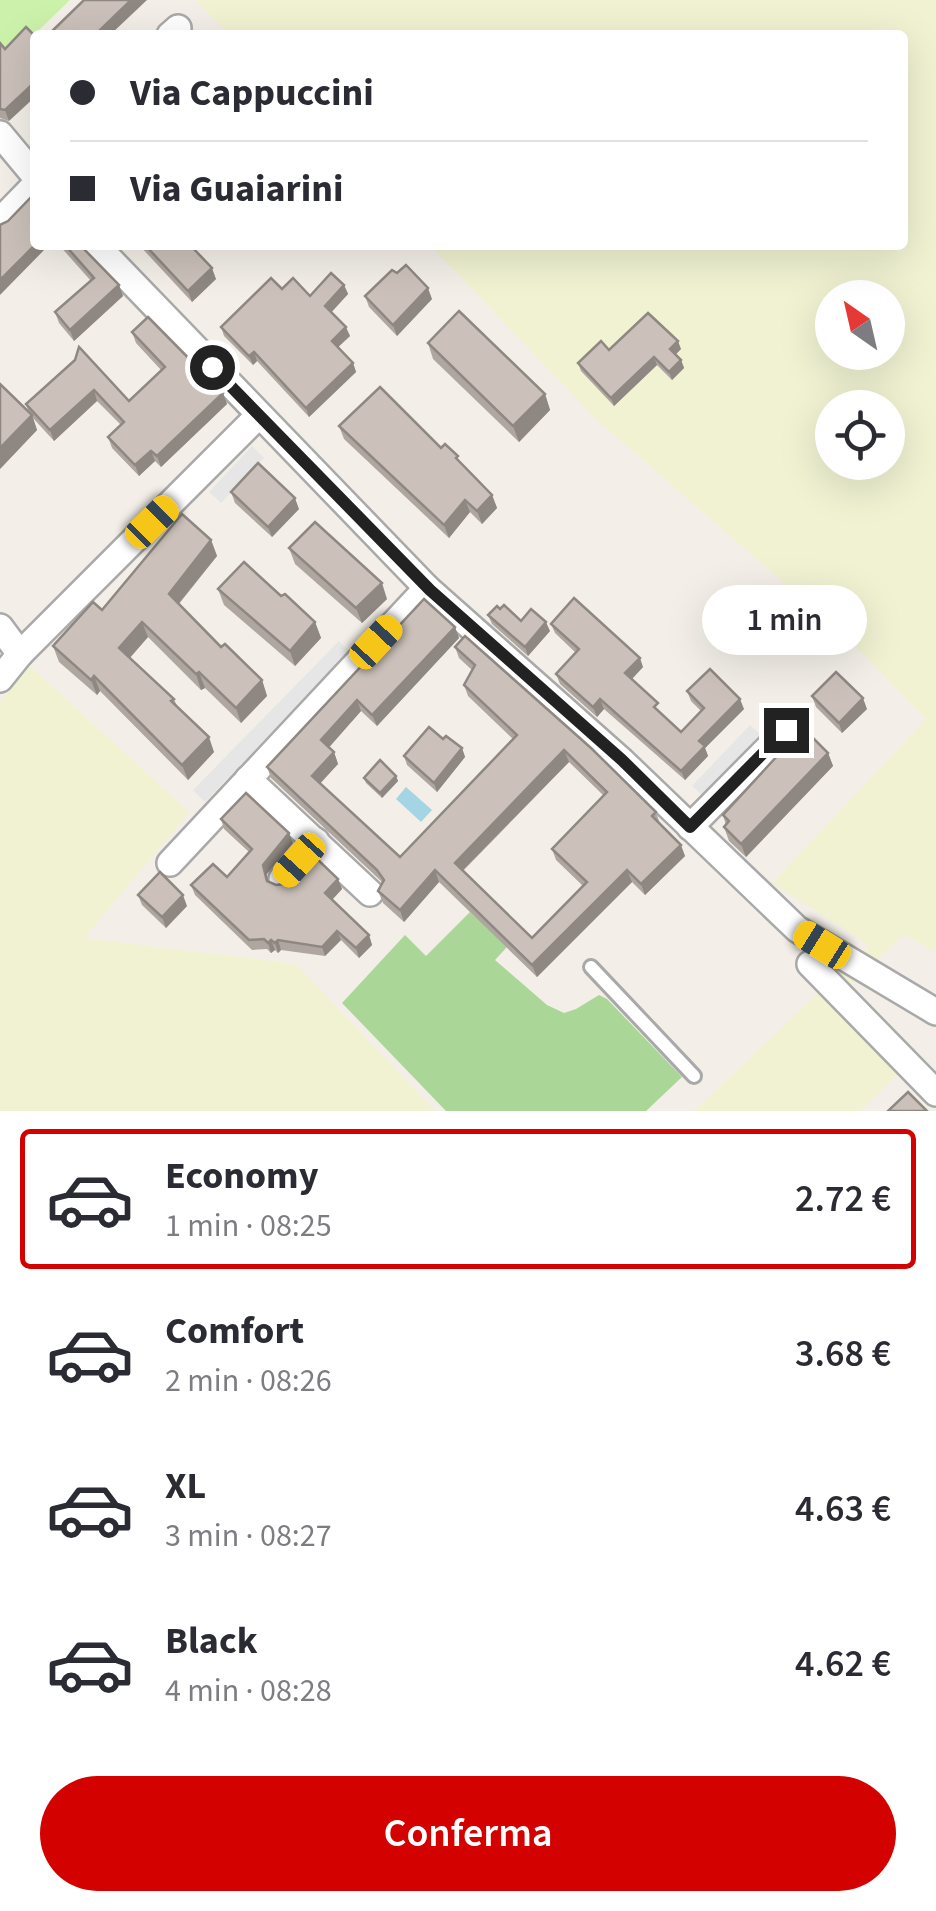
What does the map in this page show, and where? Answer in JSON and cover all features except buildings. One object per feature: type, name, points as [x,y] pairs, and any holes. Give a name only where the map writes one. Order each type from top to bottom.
[{"type":"street","points":[[0,134],[30,169]]},
{"type":"street","points":[[0,221],[30,180]]},
{"type":"street","points":[[101,250],[428,588],[622,760],[796,929],[936,1012]]},
{"type":"street","points":[[0,680],[20,654],[258,416]]},
{"type":"street","points":[[170,863],[428,588]]},
{"type":"street","points":[[0,627],[20,654]]},
{"type":"street","points":[[690,827],[786,730]]},
{"type":"street","points":[[248,778],[370,893]]},
{"type":"street","points":[[282,879],[316,842]]},
{"type":"street","points":[[810,964],[936,1094]]},
{"type":"lane","points":[[591,968],[694,1076]]},
{"type":"green space","points":[[0,0],[70,0],[39,30],[30,30],[30,39],[9,59],[0,49]]},
{"type":"green space","points":[[196,0],[936,0],[936,953],[904,934],[832,1003],[902,1070],[860,1111],[694,1111],[869,945],[772,883],[926,719],[844,635],[596,419],[435,250],[908,250],[908,30],[224,30]]},
{"type":"green space","points":[[30,666],[189,812],[84,938],[296,964],[435,1111],[0,1111],[0,702]]},
{"type":"green space","points":[[470,912],[507,947],[495,960],[547,1005],[564,1013],[599,995],[607,999],[682,1077],[646,1111],[446,1111],[342,1003],[405,935],[426,956]]},
{"type":"shaded area","points":[[252,446],[264,458],[221,503],[209,492]]},
{"type":"shaded area","points":[[339,641],[350,652],[205,802],[193,790]]},
{"type":"shaded area","points":[[750,725],[764,738],[705,798],[692,786]]},
{"type":"water","points":[[406,787],[432,810],[421,822],[396,799]]},
{"type":"route","points":[[212,367],[430,590],[622,760],[690,827],[786,730]]}]
